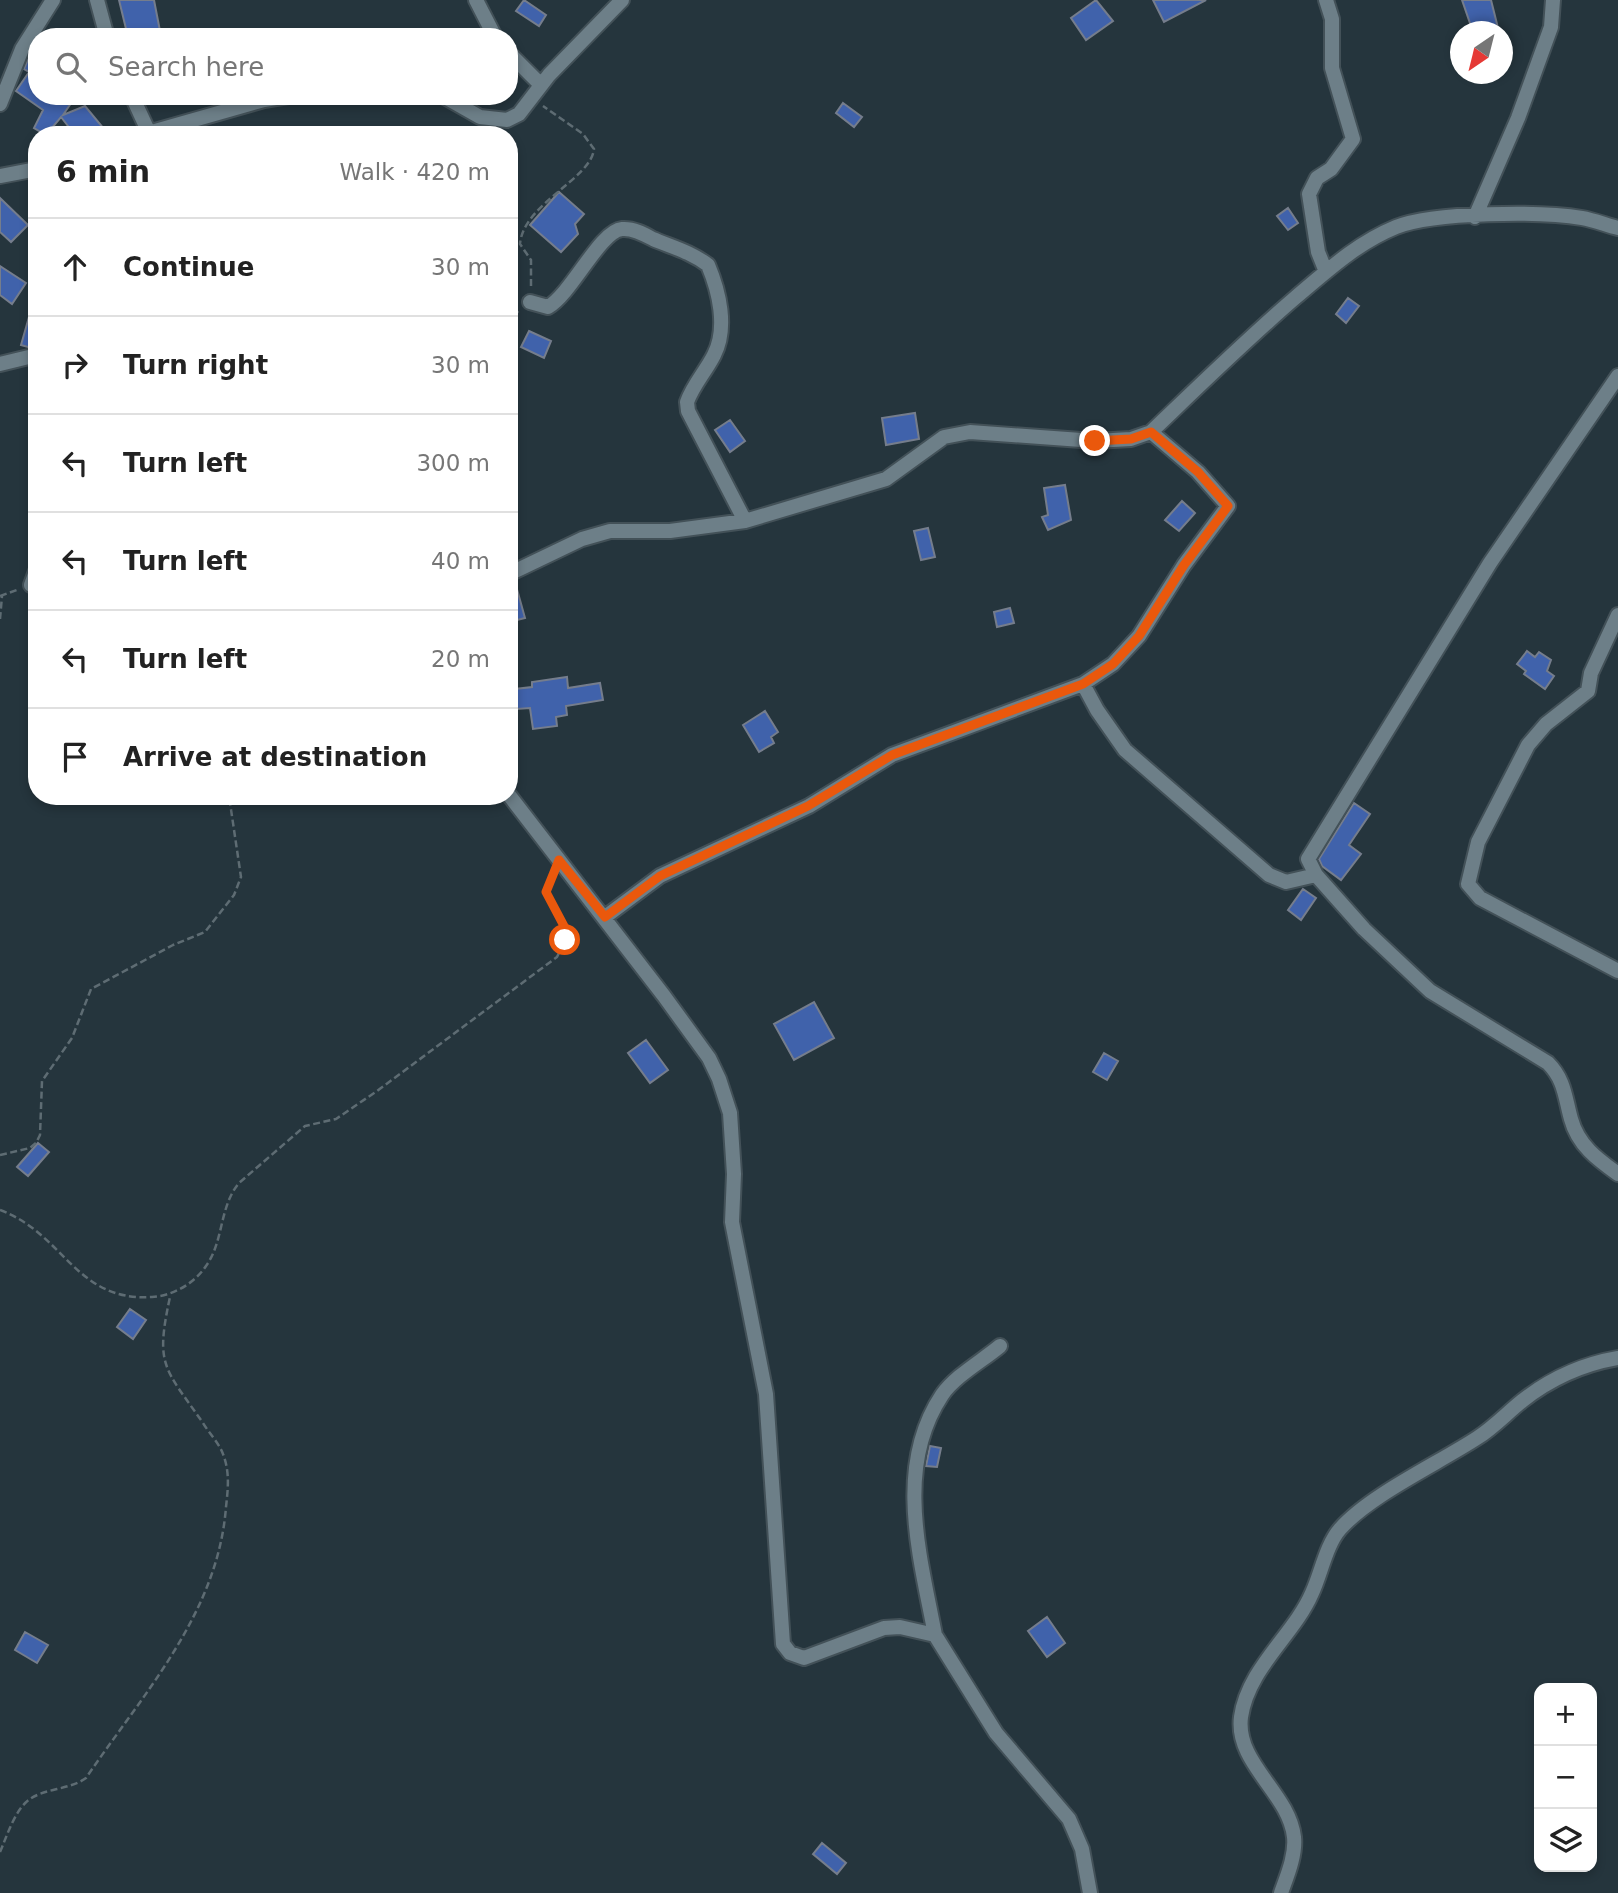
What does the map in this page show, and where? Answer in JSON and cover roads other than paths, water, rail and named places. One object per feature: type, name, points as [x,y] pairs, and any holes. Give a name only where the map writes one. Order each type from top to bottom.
[{"type":"street","points":[[36,28],[53,0]]},
{"type":"street","points":[[97,0],[105,28]]},
{"type":"street","points":[[476,0],[490,28]]},
{"type":"street","points":[[459,105],[480,117],[507,120],[519,114],[541,85],[622,0]]},
{"type":"street","points":[[1326,0],[1332,19],[1332,68],[1353,139],[1331,169],[1317,178],[1308,194],[1318,251],[1326,272]]},
{"type":"street","points":[[1475,217],[1518,118],[1551,27],[1553,0]]},
{"type":"street","points":[[0,104],[28,40]]},
{"type":"street","points":[[518,62],[541,85]]},
{"type":"street","points":[[136,105],[144,126]]},
{"type":"street","points":[[175,126],[247,105]]},
{"type":"street","points":[[0,176],[28,171]]},
{"type":"street","points":[[518,570],[582,539],[610,531],[670,531],[745,521],[886,479],[944,437],[970,432],[1095,441],[1131,439],[1151,432],[1264,325],[1326,272],[1359,245],[1398,226],[1428,219],[1532,214],[1582,218],[1618,228]]},
{"type":"street","points":[[530,302],[548,307],[554,303],[572,286],[608,235],[621,229],[637,231],[683,250],[708,265],[719,303],[720,337],[715,353],[690,393],[688,411],[745,521]]},
{"type":"street","points":[[0,364],[28,357]]},
{"type":"street","points":[[1618,376],[1490,563],[1438,651],[1308,853],[1315,875],[1364,929],[1430,990],[1548,1063],[1557,1072],[1567,1093],[1571,1120],[1581,1143],[1618,1174]]},
{"type":"street","points":[[605,917],[660,876],[808,806],[892,755],[1083,684],[1113,664],[1139,636],[1184,565],[1228,506],[1198,472],[1151,432]]},
{"type":"street","points":[[1618,615],[1591,673],[1588,691],[1546,724],[1528,745],[1478,842],[1468,884],[1480,898],[1618,971]]},
{"type":"street","points":[[1083,684],[1097,710],[1125,750],[1269,875],[1286,882],[1315,875]]},
{"type":"street","points":[[517,805],[605,917],[709,1058],[730,1113],[734,1174],[732,1222],[766,1394],[783,1644],[790,1653],[804,1658],[884,1628],[900,1627],[935,1635]]},
{"type":"street","points":[[1000,1346],[944,1392],[925,1425],[912,1486],[919,1552],[935,1635],[996,1733],[1069,1819],[1082,1849],[1090,1893]]},
{"type":"street","points":[[1280,1893],[1292,1858],[1294,1836],[1287,1816],[1253,1761],[1242,1735],[1241,1718],[1247,1698],[1268,1659],[1311,1596],[1338,1532],[1355,1514],[1480,1436],[1548,1384],[1583,1366],[1618,1359]]}]
